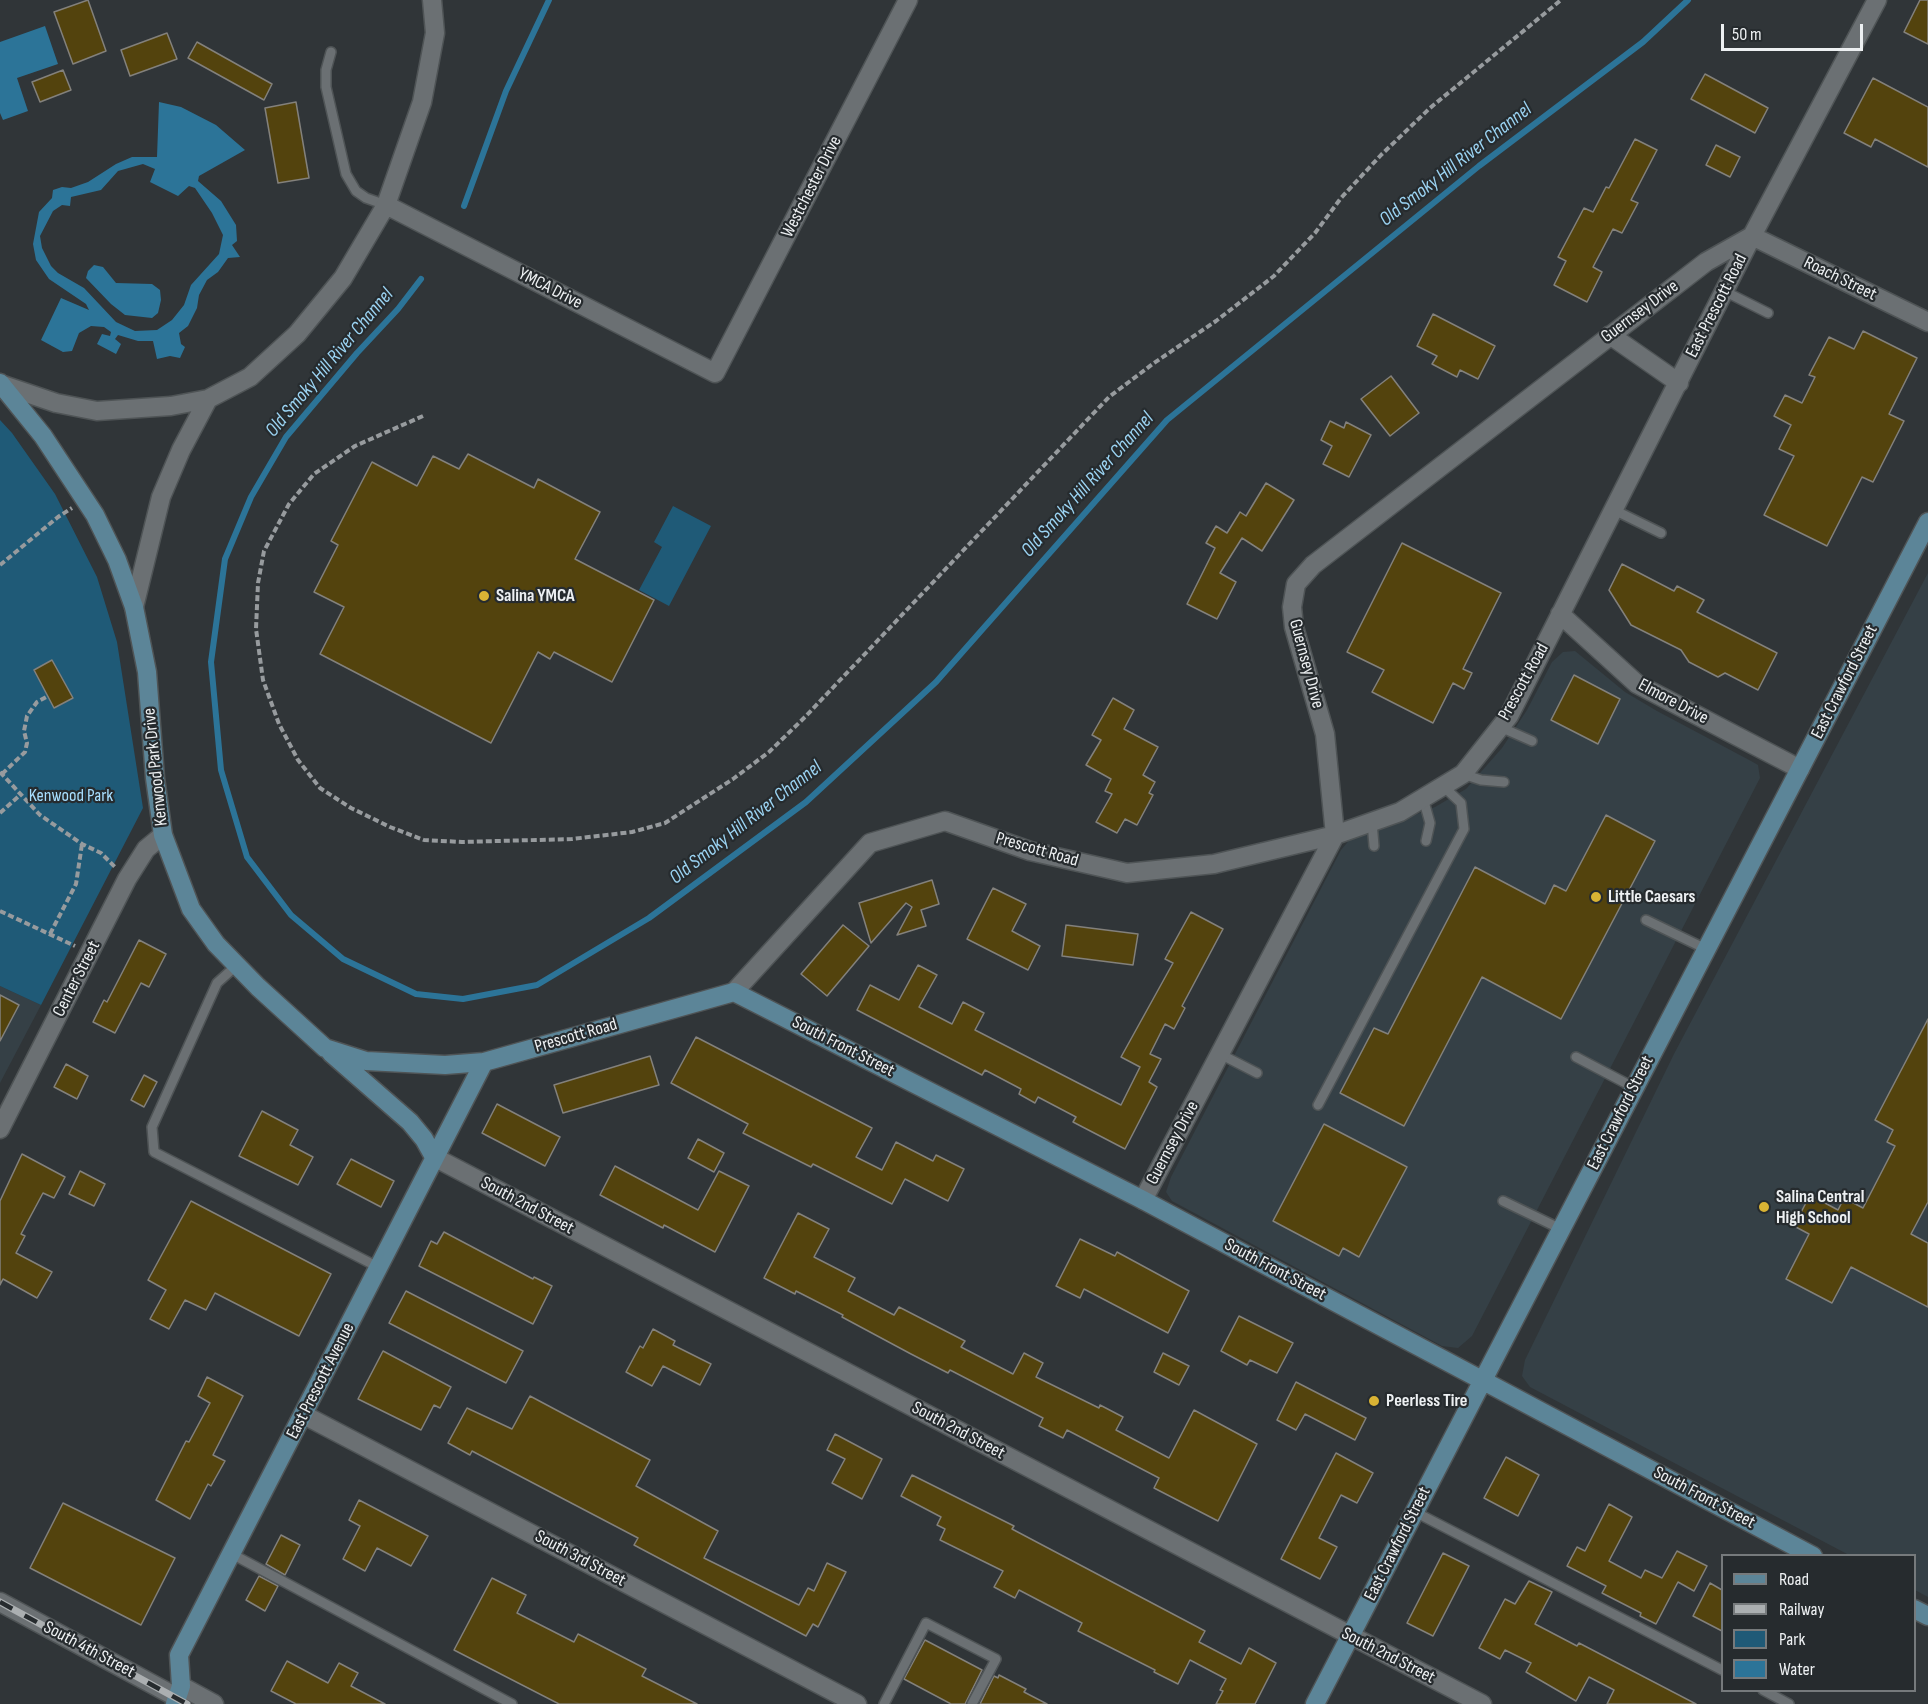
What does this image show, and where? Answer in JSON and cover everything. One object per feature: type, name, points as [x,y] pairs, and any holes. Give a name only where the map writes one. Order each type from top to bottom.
[{"type":"street","points":[[2,384],[56,403],[97,411],[171,406],[208,399],[250,377],[297,334],[342,278],[386,205],[422,102],[435,33],[432,0]]},
{"type":"street","name":"Westchester Drive","points":[[714,373],[908,0]]},
{"type":"street","name":"East Prescott Road","points":[[1560,614],[1752,236],[1877,0]]},
{"type":"street","name":"YMCA Drive","points":[[386,205],[714,373]]},
{"type":"street","name":"Roach Street","points":[[1752,236],[1928,322]]},
{"type":"street","name":"Guernsey Drive","points":[[1143,1200],[1335,835],[1325,734],[1294,627],[1292,608],[1296,584],[1313,565],[1610,335],[1706,262],[1752,236]]},
{"type":"street","points":[[1610,335],[1679,383]]},
{"type":"street","name":"Kenwood Park Drive","points":[[2,384],[43,436],[95,515],[117,560],[134,607],[147,672],[155,778],[163,835],[190,909],[216,944],[237,966],[325,1048],[410,1122],[424,1139],[434,1157]]},
{"type":"street","points":[[134,607],[161,497],[181,450],[208,399]]},
{"type":"street","name":"East Crawford Street","points":[[1315,1704],[1928,522]]},
{"type":"street","name":"Prescott Road","points":[[484,1062],[734,992],[870,843],[945,821],[1030,850],[1127,873],[1214,864],[1335,835],[1400,812],[1462,774],[1509,716],[1560,614]]},
{"type":"street","name":"Elmore Drive","points":[[1560,614],[1637,684],[1800,769]]},
{"type":"street","name":"Center Street","points":[[0,1128],[127,879],[146,849],[163,835]]},
{"type":"street","name":"South Front Street","points":[[734,992],[1143,1200],[1809,1554]]},
{"type":"street","name":"Kenwood Park Drive","points":[[325,1048],[366,1060],[445,1065],[484,1062]]},
{"type":"street","name":"East Prescott Avenue","points":[[178,1696],[179,1655],[484,1062]]},
{"type":"street","name":"South 2nd Street","points":[[434,1157],[1482,1704]]},
{"type":"street","name":"South 3rd Street","points":[[304,1415],[857,1704]]},
{"type":"street","name":"South 4th Street","points":[[0,1602],[178,1696],[214,1704]]},
{"type":"lane","points":[[331,52],[326,69],[326,87],[346,174],[356,191],[366,198],[386,205]]},
{"type":"lane","points":[[1724,291],[1768,313]]},
{"type":"lane","points":[[1614,510],[1661,533]]},
{"type":"lane","points":[[1500,727],[1532,741]]},
{"type":"lane","points":[[1462,774],[1481,780],[1504,782]]},
{"type":"lane","points":[[1318,1105],[1464,829],[1461,803],[1443,786]]},
{"type":"lane","points":[[1423,798],[1430,824],[1426,841]]},
{"type":"lane","points":[[1372,822],[1374,846]]},
{"type":"lane","points":[[1646,920],[1706,949]]},
{"type":"lane","points":[[237,966],[217,983],[152,1127],[154,1152],[378,1267]]},
{"type":"lane","points":[[1220,1054],[1257,1073]]},
{"type":"lane","points":[[1576,1056],[1635,1088]]},
{"type":"lane","points":[[1503,1201],[1561,1229]]},
{"type":"lane","points":[[1414,1512],[1721,1669]]},
{"type":"lane","points":[[232,1554],[512,1704]]},
{"type":"lane","points":[[884,1704],[926,1623],[996,1659],[972,1704]]},
{"type":"lane","points":[[1767,1692],[1789,1704]]},
{"type":"path","points":[[423,416],[355,446],[314,474],[289,504],[264,551],[258,583],[256,629],[263,680],[279,724],[298,759],[320,788],[351,808],[424,840],[462,842],[572,839],[632,832],[665,823],[733,779],[769,752],[1109,397],[1216,321],[1274,276],[1315,233],[1341,198],[1381,155],[1430,108],[1561,0]]},
{"type":"path","points":[[0,565],[58,517],[85,500]]},
{"type":"path","points":[[48,696],[37,702],[27,716],[24,731],[27,743],[25,752],[1,773],[40,815],[82,844],[100,853],[127,879]]},
{"type":"path","points":[[0,813],[20,795]]},
{"type":"path","points":[[50,934],[76,884],[82,844]]},
{"type":"path","points":[[0,911],[90,953]]},
{"type":"shaded area","name":"Salina Central High School","points":[[1928,573],[1928,1597],[1916,1591],[1916,1554],[1847,1554],[1530,1387],[1522,1376],[1525,1360],[1674,1054]]},
{"type":"shaded area","points":[[1575,651],[1625,692],[1758,765],[1760,778],[1472,1336],[1458,1348],[1442,1346],[1172,1201],[1166,1192],[1171,1177],[1341,850],[1352,837],[1369,833],[1435,807],[1466,789],[1502,748],[1527,710],[1552,662],[1563,652]]},
{"type":"shaded area","points":[[0,986],[41,1005],[0,1083]]},
{"type":"green space","name":"Kenwood Park","points":[[0,420],[12,433],[55,494],[97,577],[117,642],[143,808],[41,1005],[0,986]]},
{"type":"green space","points":[[673,506],[711,526],[669,606],[639,590],[662,547],[654,542]]},
{"type":"water","points":[[45,26],[58,64],[17,78],[28,111],[3,120],[0,113],[0,42]]},
{"type":"water","points":[[159,102],[181,107],[216,125],[245,150],[199,176],[198,181],[221,201],[236,225],[237,241],[232,245],[240,257],[228,258],[218,272],[207,280],[188,326],[179,333],[181,344],[185,347],[180,358],[170,356],[157,359],[153,341],[138,341],[118,335],[115,339],[121,344],[116,354],[97,344],[102,334],[110,336],[111,332],[104,327],[91,326],[79,333],[72,351],[63,352],[41,340],[61,298],[89,310],[86,304],[49,279],[36,260],[33,244],[39,212],[52,198],[53,190],[62,187],[71,188],[88,182],[116,164],[132,157],[157,157]],"holes":[[[143,164],[155,169],[150,182],[178,196],[189,186],[195,188],[212,213],[223,235],[219,254],[191,285],[184,305],[172,320],[157,330],[135,331],[116,322],[84,288],[58,273],[51,266],[42,248],[40,236],[53,211],[62,205],[70,206],[71,197],[101,190],[118,171]]]},
{"type":"water","points":[[94,265],[103,267],[116,283],[152,284],[160,290],[161,300],[158,313],[152,318],[125,315],[86,278],[88,271]]},
{"type":"building","points":[[88,0],[106,51],[73,64],[54,12]]},
{"type":"building","points":[[1920,0],[1928,0],[1928,44],[1904,32]]},
{"type":"building","points":[[167,33],[177,59],[130,76],[121,50]]},
{"type":"building","points":[[197,42],[272,84],[264,100],[188,58]]},
{"type":"building","points":[[63,70],[71,90],[40,102],[32,82]]},
{"type":"building","points":[[1705,74],[1768,108],[1755,133],[1691,99]]},
{"type":"building","points":[[1873,78],[1928,107],[1928,167],[1875,139],[1871,147],[1844,133]]},
{"type":"building","points":[[296,102],[309,178],[278,183],[265,108]]},
{"type":"building","points":[[1635,139],[1657,150],[1631,200],[1638,203],[1622,233],[1613,229],[1593,267],[1602,272],[1587,302],[1554,285],[1566,261],[1558,257],[1584,208],[1593,212],[1606,187],[1609,188]]},
{"type":"building","points":[[1716,145],[1740,157],[1730,177],[1706,165]]},
{"type":"building","points":[[1433,314],[1495,346],[1478,379],[1460,370],[1457,377],[1432,364],[1437,356],[1417,346]]},
{"type":"building","points":[[1863,331],[1917,358],[1889,414],[1904,421],[1873,482],[1862,477],[1827,546],[1764,515],[1794,456],[1779,449],[1791,425],[1774,416],[1785,395],[1802,403],[1815,377],[1809,375],[1829,337],[1854,349]]},
{"type":"building","points":[[1391,376],[1419,413],[1390,436],[1361,399]]},
{"type":"building","points":[[1330,421],[1344,428],[1346,422],[1371,435],[1349,477],[1323,464],[1332,446],[1321,440]]},
{"type":"building","name":"Salina YMCA","points":[[468,454],[534,488],[538,479],[600,512],[575,559],[654,600],[612,682],[554,652],[550,659],[538,652],[491,743],[320,654],[344,607],[314,592],[338,545],[331,541],[372,462],[417,486],[433,456],[459,469]]},
{"type":"building","points":[[1266,483],[1294,500],[1262,551],[1242,538],[1220,573],[1236,582],[1217,619],[1187,604],[1215,548],[1206,543],[1216,526],[1227,533],[1240,512],[1246,516]]},
{"type":"building","points":[[1402,543],[1501,593],[1463,669],[1472,673],[1464,689],[1453,683],[1433,723],[1372,692],[1384,670],[1347,652]]},
{"type":"building","points":[[1622,564],[1674,591],[1677,586],[1704,600],[1697,612],[1777,653],[1758,690],[1725,673],[1718,677],[1689,662],[1681,650],[1631,625],[1609,590]]},
{"type":"building","points":[[52,660],[73,698],[54,708],[34,670]]},
{"type":"building","points":[[1574,675],[1620,699],[1598,744],[1551,720]]},
{"type":"building","points":[[1113,698],[1134,710],[1124,729],[1158,747],[1143,775],[1155,782],[1149,793],[1153,795],[1137,825],[1125,819],[1117,833],[1096,822],[1112,794],[1105,791],[1111,779],[1086,765],[1101,740],[1092,735]]},
{"type":"building","points":[[1606,815],[1655,841],[1561,1019],[1482,977],[1404,1126],[1340,1093],[1374,1028],[1388,1034],[1475,867],[1545,904],[1554,885],[1566,891]]},
{"type":"building","points":[[932,880],[939,904],[921,910],[926,926],[897,935],[912,907],[906,903],[871,943],[859,903]]},
{"type":"building","points":[[993,888],[1026,904],[1012,931],[1040,946],[1028,970],[967,939]]},
{"type":"building","points":[[1191,912],[1223,929],[1182,1006],[1185,1008],[1174,1029],[1165,1024],[1150,1054],[1161,1059],[1149,1082],[1157,1087],[1125,1149],[1073,1122],[1076,1117],[1038,1097],[1035,1103],[1019,1094],[1021,1089],[985,1070],[982,1075],[857,1010],[870,985],[899,1000],[918,965],[937,975],[919,1007],[952,1024],[963,1002],[984,1013],[975,1030],[1121,1105],[1140,1067],[1121,1057],[1173,963],[1165,959]]},
{"type":"building","points":[[843,925],[869,946],[827,996],[801,974]]},
{"type":"building","points":[[1066,925],[1138,934],[1133,965],[1062,956]]},
{"type":"building","points":[[139,940],[166,954],[149,987],[141,983],[115,1033],[93,1022],[104,1000],[107,1002]]},
{"type":"building","points":[[0,995],[19,1005],[0,1041]]},
{"type":"building","points":[[1928,1019],[1928,1202],[1911,1234],[1928,1243],[1928,1307],[1851,1267],[1832,1303],[1786,1279],[1809,1234],[1794,1226],[1810,1195],[1838,1210],[1844,1198],[1863,1208],[1895,1146],[1887,1142],[1893,1130],[1875,1120]]},
{"type":"building","points":[[696,1037],[872,1128],[856,1157],[882,1170],[896,1142],[933,1161],[936,1155],[964,1169],[948,1201],[905,1179],[892,1204],[813,1164],[811,1167],[743,1133],[748,1124],[671,1083]]},
{"type":"building","points":[[650,1056],[659,1085],[563,1113],[554,1085]]},
{"type":"building","points":[[66,1064],[88,1076],[77,1099],[54,1087]]},
{"type":"building","points":[[144,1075],[157,1082],[144,1107],[131,1100]]},
{"type":"building","points":[[497,1104],[560,1137],[545,1166],[482,1133]]},
{"type":"building","points":[[262,1111],[298,1130],[290,1145],[313,1157],[298,1185],[239,1156]]},
{"type":"building","points":[[1324,1124],[1407,1167],[1359,1257],[1343,1248],[1339,1256],[1273,1221]]},
{"type":"building","points":[[698,1139],[724,1153],[714,1172],[688,1158]]},
{"type":"building","points":[[22,1154],[65,1177],[54,1198],[43,1193],[21,1234],[25,1236],[16,1253],[52,1272],[37,1298],[3,1279],[0,1285],[0,1201]]},
{"type":"building","points":[[351,1159],[394,1181],[381,1207],[337,1184]]},
{"type":"building","points":[[615,1166],[698,1210],[719,1171],[749,1186],[715,1252],[600,1195]]},
{"type":"building","points":[[80,1171],[105,1184],[94,1206],[69,1194]]},
{"type":"building","points":[[191,1201],[331,1274],[299,1336],[215,1293],[206,1310],[185,1300],[169,1329],[150,1319],[166,1290],[148,1280]]},
{"type":"building","points":[[798,1213],[829,1229],[814,1257],[855,1278],[848,1291],[894,1315],[899,1307],[965,1341],[961,1347],[1013,1374],[1024,1353],[1043,1363],[1036,1377],[1099,1408],[1100,1405],[1123,1417],[1116,1430],[1169,1458],[1194,1410],[1257,1444],[1218,1521],[1154,1488],[1159,1478],[1067,1430],[1063,1438],[1039,1426],[1043,1418],[950,1370],[948,1373],[911,1354],[796,1291],[795,1294],[764,1278]]},
{"type":"building","points":[[444,1232],[533,1279],[534,1277],[552,1286],[533,1324],[419,1266],[431,1241],[437,1244]]},
{"type":"building","points":[[1080,1239],[1115,1256],[1117,1252],[1189,1291],[1168,1333],[1084,1289],[1080,1298],[1056,1286]]},
{"type":"building","points":[[406,1291],[523,1351],[506,1383],[389,1323]]},
{"type":"building","points":[[1239,1316],[1293,1343],[1277,1373],[1250,1360],[1247,1365],[1221,1351]]},
{"type":"building","points":[[653,1329],[675,1341],[673,1345],[711,1364],[700,1385],[663,1366],[652,1386],[626,1372],[640,1346],[643,1348]]},
{"type":"building","points":[[383,1351],[451,1387],[440,1408],[434,1405],[421,1430],[358,1399]]},
{"type":"building","points":[[1163,1353],[1189,1366],[1179,1385],[1154,1372]]},
{"type":"building","points":[[207,1377],[243,1396],[213,1455],[225,1461],[211,1486],[208,1484],[190,1519],[156,1500],[186,1441],[189,1442],[210,1403],[198,1396]]},
{"type":"building","points":[[1296,1382],[1366,1418],[1355,1440],[1305,1414],[1296,1430],[1277,1420]]},
{"type":"building","points":[[530,1396],[650,1460],[636,1486],[718,1531],[704,1558],[799,1605],[808,1588],[814,1591],[827,1563],[846,1572],[818,1627],[813,1624],[806,1636],[634,1545],[638,1538],[472,1451],[470,1455],[448,1443],[467,1408],[512,1429]]},
{"type":"building","points":[[835,1434],[882,1459],[862,1499],[832,1483],[845,1459],[827,1450]]},
{"type":"building","points":[[1336,1453],[1373,1473],[1357,1503],[1341,1495],[1319,1538],[1337,1547],[1320,1579],[1281,1559]]},
{"type":"building","points":[[1506,1457],[1539,1475],[1518,1516],[1484,1498]]},
{"type":"building","points":[[912,1475],[1014,1526],[1012,1529],[1205,1631],[1199,1642],[1241,1664],[1249,1648],[1276,1663],[1255,1704],[1216,1704],[1226,1679],[1190,1660],[1178,1684],[1078,1631],[1082,1623],[1019,1590],[1015,1598],[994,1587],[1003,1571],[940,1540],[945,1529],[937,1525],[941,1517],[901,1496]]},
{"type":"building","points":[[359,1500],[428,1536],[411,1566],[377,1548],[365,1571],[343,1559],[360,1526],[349,1520]]},
{"type":"building","points":[[63,1503],[175,1558],[141,1625],[30,1568]]},
{"type":"building","points":[[1609,1504],[1632,1517],[1609,1561],[1641,1578],[1645,1570],[1662,1578],[1677,1551],[1707,1566],[1694,1591],[1678,1582],[1656,1624],[1640,1616],[1641,1613],[1602,1593],[1606,1586],[1567,1566],[1577,1547],[1585,1551]]},
{"type":"building","points":[[281,1535],[300,1545],[285,1575],[266,1564]]},
{"type":"building","points":[[1443,1553],[1469,1566],[1433,1636],[1407,1623]]},
{"type":"building","points":[[259,1576],[278,1586],[265,1611],[246,1600]]},
{"type":"building","points":[[492,1578],[526,1595],[517,1613],[574,1642],[578,1634],[646,1669],[642,1676],[697,1704],[559,1704],[454,1650]]},
{"type":"building","points":[[1529,1581],[1552,1592],[1535,1624],[1577,1646],[1579,1643],[1696,1704],[1607,1704],[1614,1690],[1589,1677],[1576,1701],[1526,1672],[1531,1663],[1505,1650],[1500,1659],[1479,1648],[1505,1599],[1515,1604]]},
{"type":"building","points":[[1710,1583],[1721,1589],[1721,1630],[1693,1616]]},
{"type":"building","points":[[925,1640],[982,1670],[965,1704],[951,1704],[904,1679]]},
{"type":"building","points":[[287,1661],[328,1683],[339,1663],[358,1673],[351,1686],[385,1704],[296,1704],[271,1691]]},
{"type":"building","points":[[999,1675],[1026,1689],[1024,1692],[1047,1704],[980,1704],[994,1676],[998,1678]]},
{"type":"waterway","name":"Old Smoky Hill River Channel","points":[[464,206],[506,91],[549,0]]},
{"type":"waterway","name":"Old Smoky Hill River Channel","points":[[421,279],[398,309],[357,353],[286,437],[251,497],[225,559],[211,662],[221,770],[247,857],[291,915],[343,959],[416,994],[463,999],[537,985],[649,918],[806,802],[936,682],[1167,420],[1479,166],[1643,42],[1688,0]]},
{"type":"railway","points":[[0,1602],[187,1704]]},
{"type":"place","name":"Salina YMCA","points":[[484,596]]},
{"type":"place","name":"Little Caesars","points":[[1596,897]]},
{"type":"place","name":"Salina Central High School","points":[[1764,1207]]},
{"type":"place","name":"Peerless Tire","points":[[1374,1401]]}]
